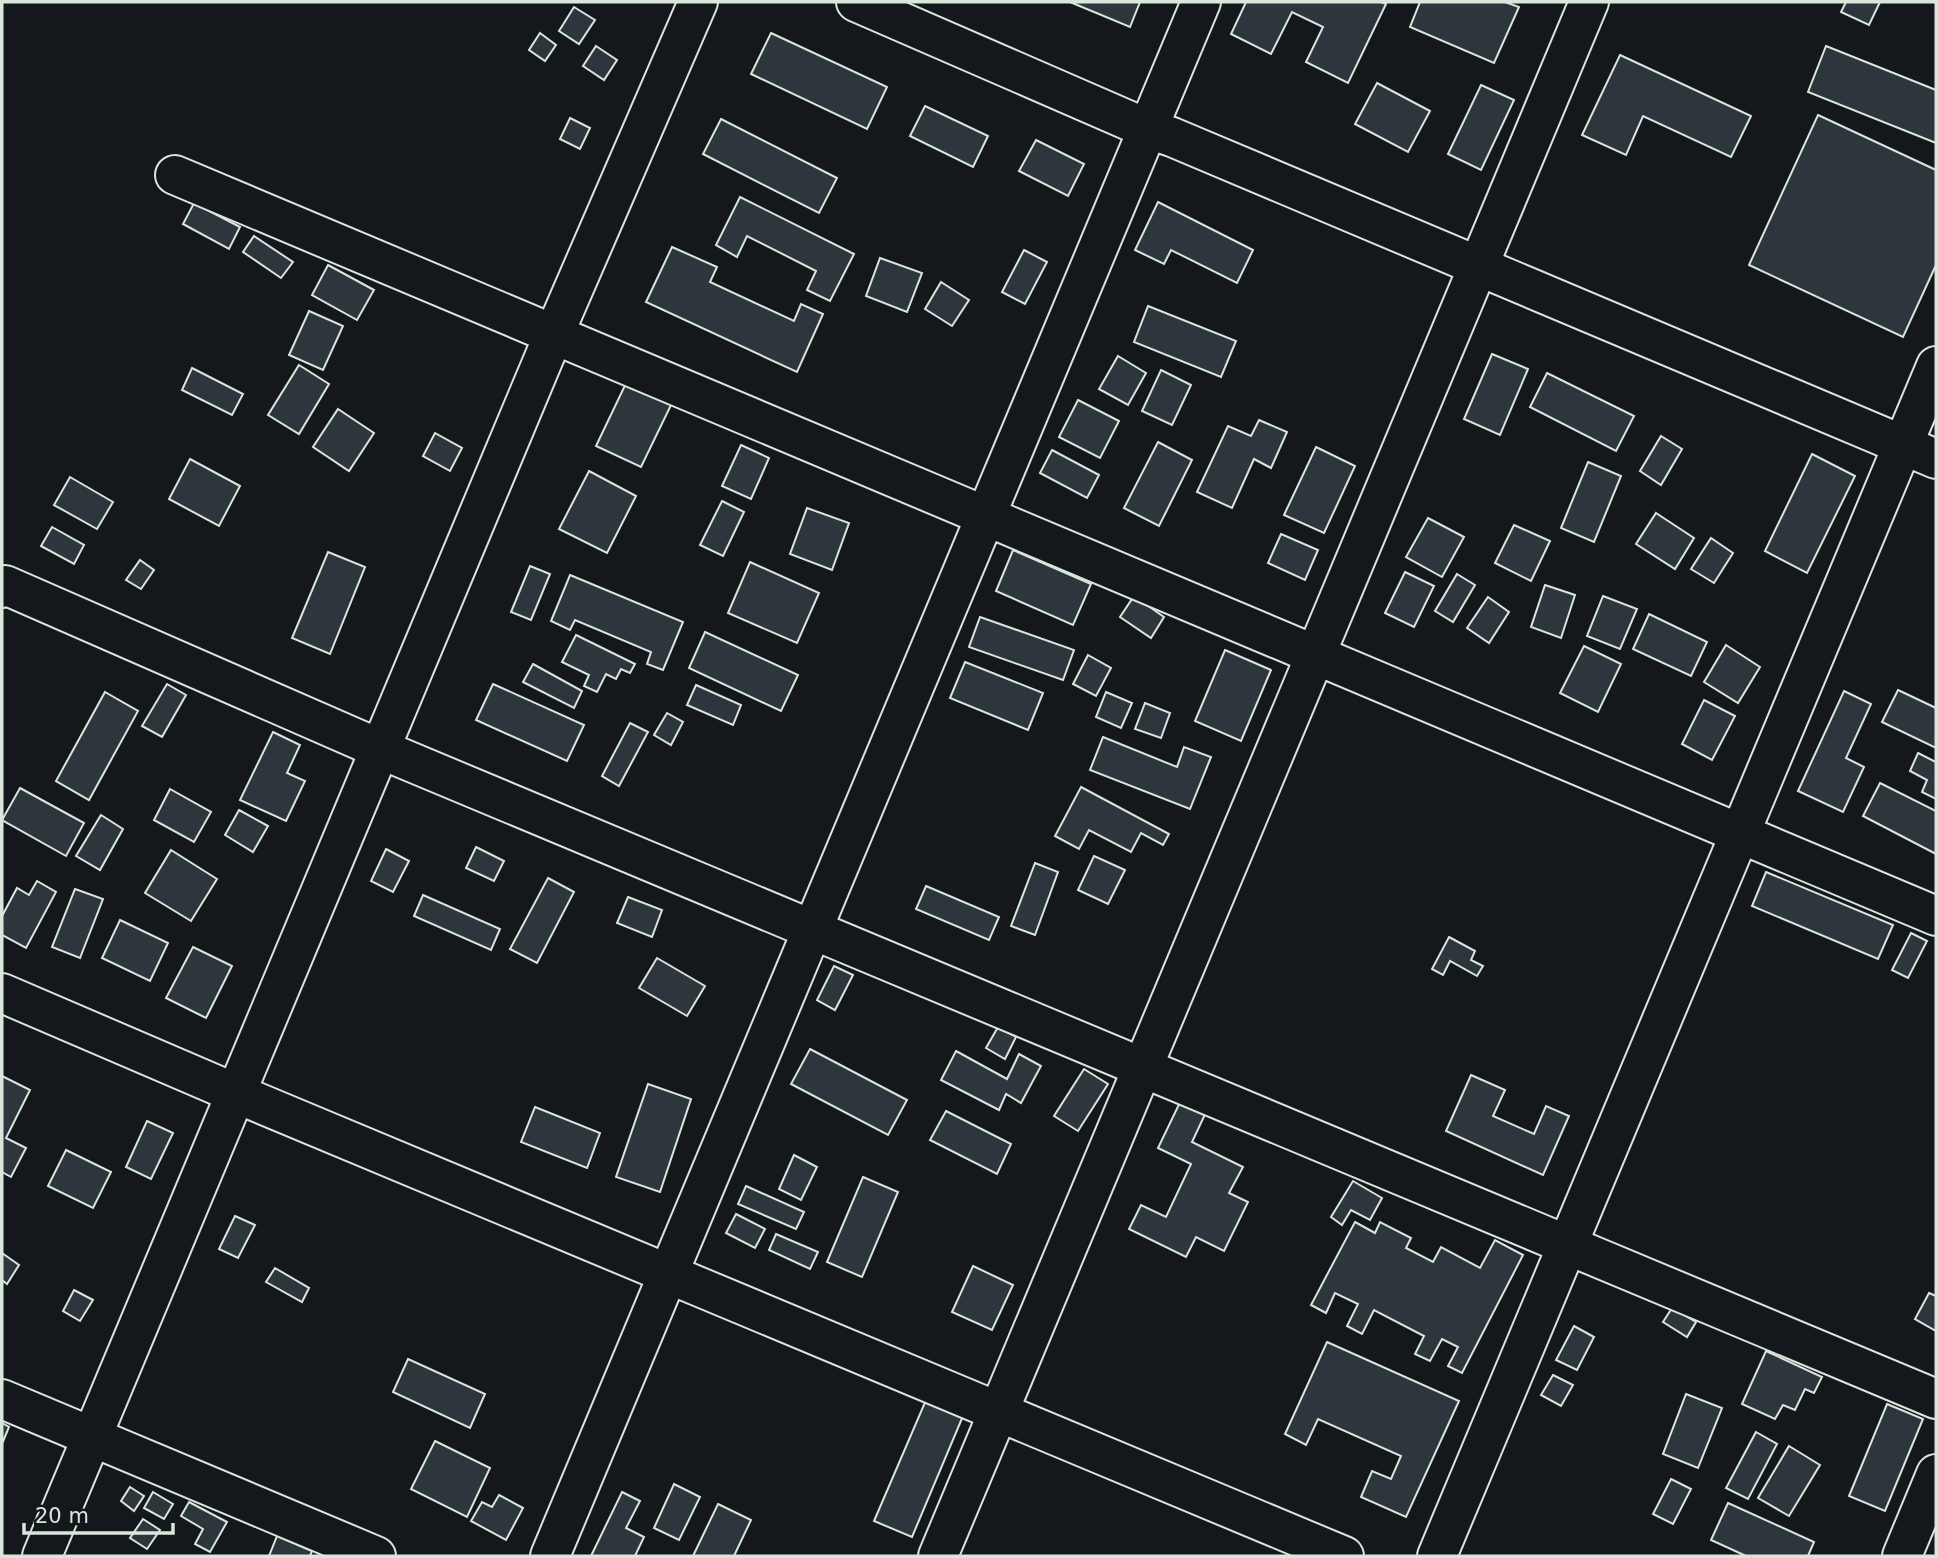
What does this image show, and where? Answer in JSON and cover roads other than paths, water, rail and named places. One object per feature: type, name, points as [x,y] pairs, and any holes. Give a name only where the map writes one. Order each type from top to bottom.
[{"type":"street","points":[[41,1556],[554,334],[698,2]]},
{"type":"street","points":[[856,2],[1148,129],[1172,136],[1920,452]]},
{"type":"street","points":[[550,1556],[1201,2]]},
{"type":"street","points":[[938,1556],[1589,2]]},
{"type":"street","points":[[175,175],[1936,916]]},
{"type":"street","points":[[1437,1556],[1740,834],[1920,452],[1936,366]]},
{"type":"street","points":[[2,588],[5,585],[380,749],[1936,1399]]},
{"type":"street","points":[[2,993],[1344,1556]]},
{"type":"street","points":[[2,1399],[376,1556]]},
{"type":"street","points":[[1902,1556],[1936,1474]]}]
